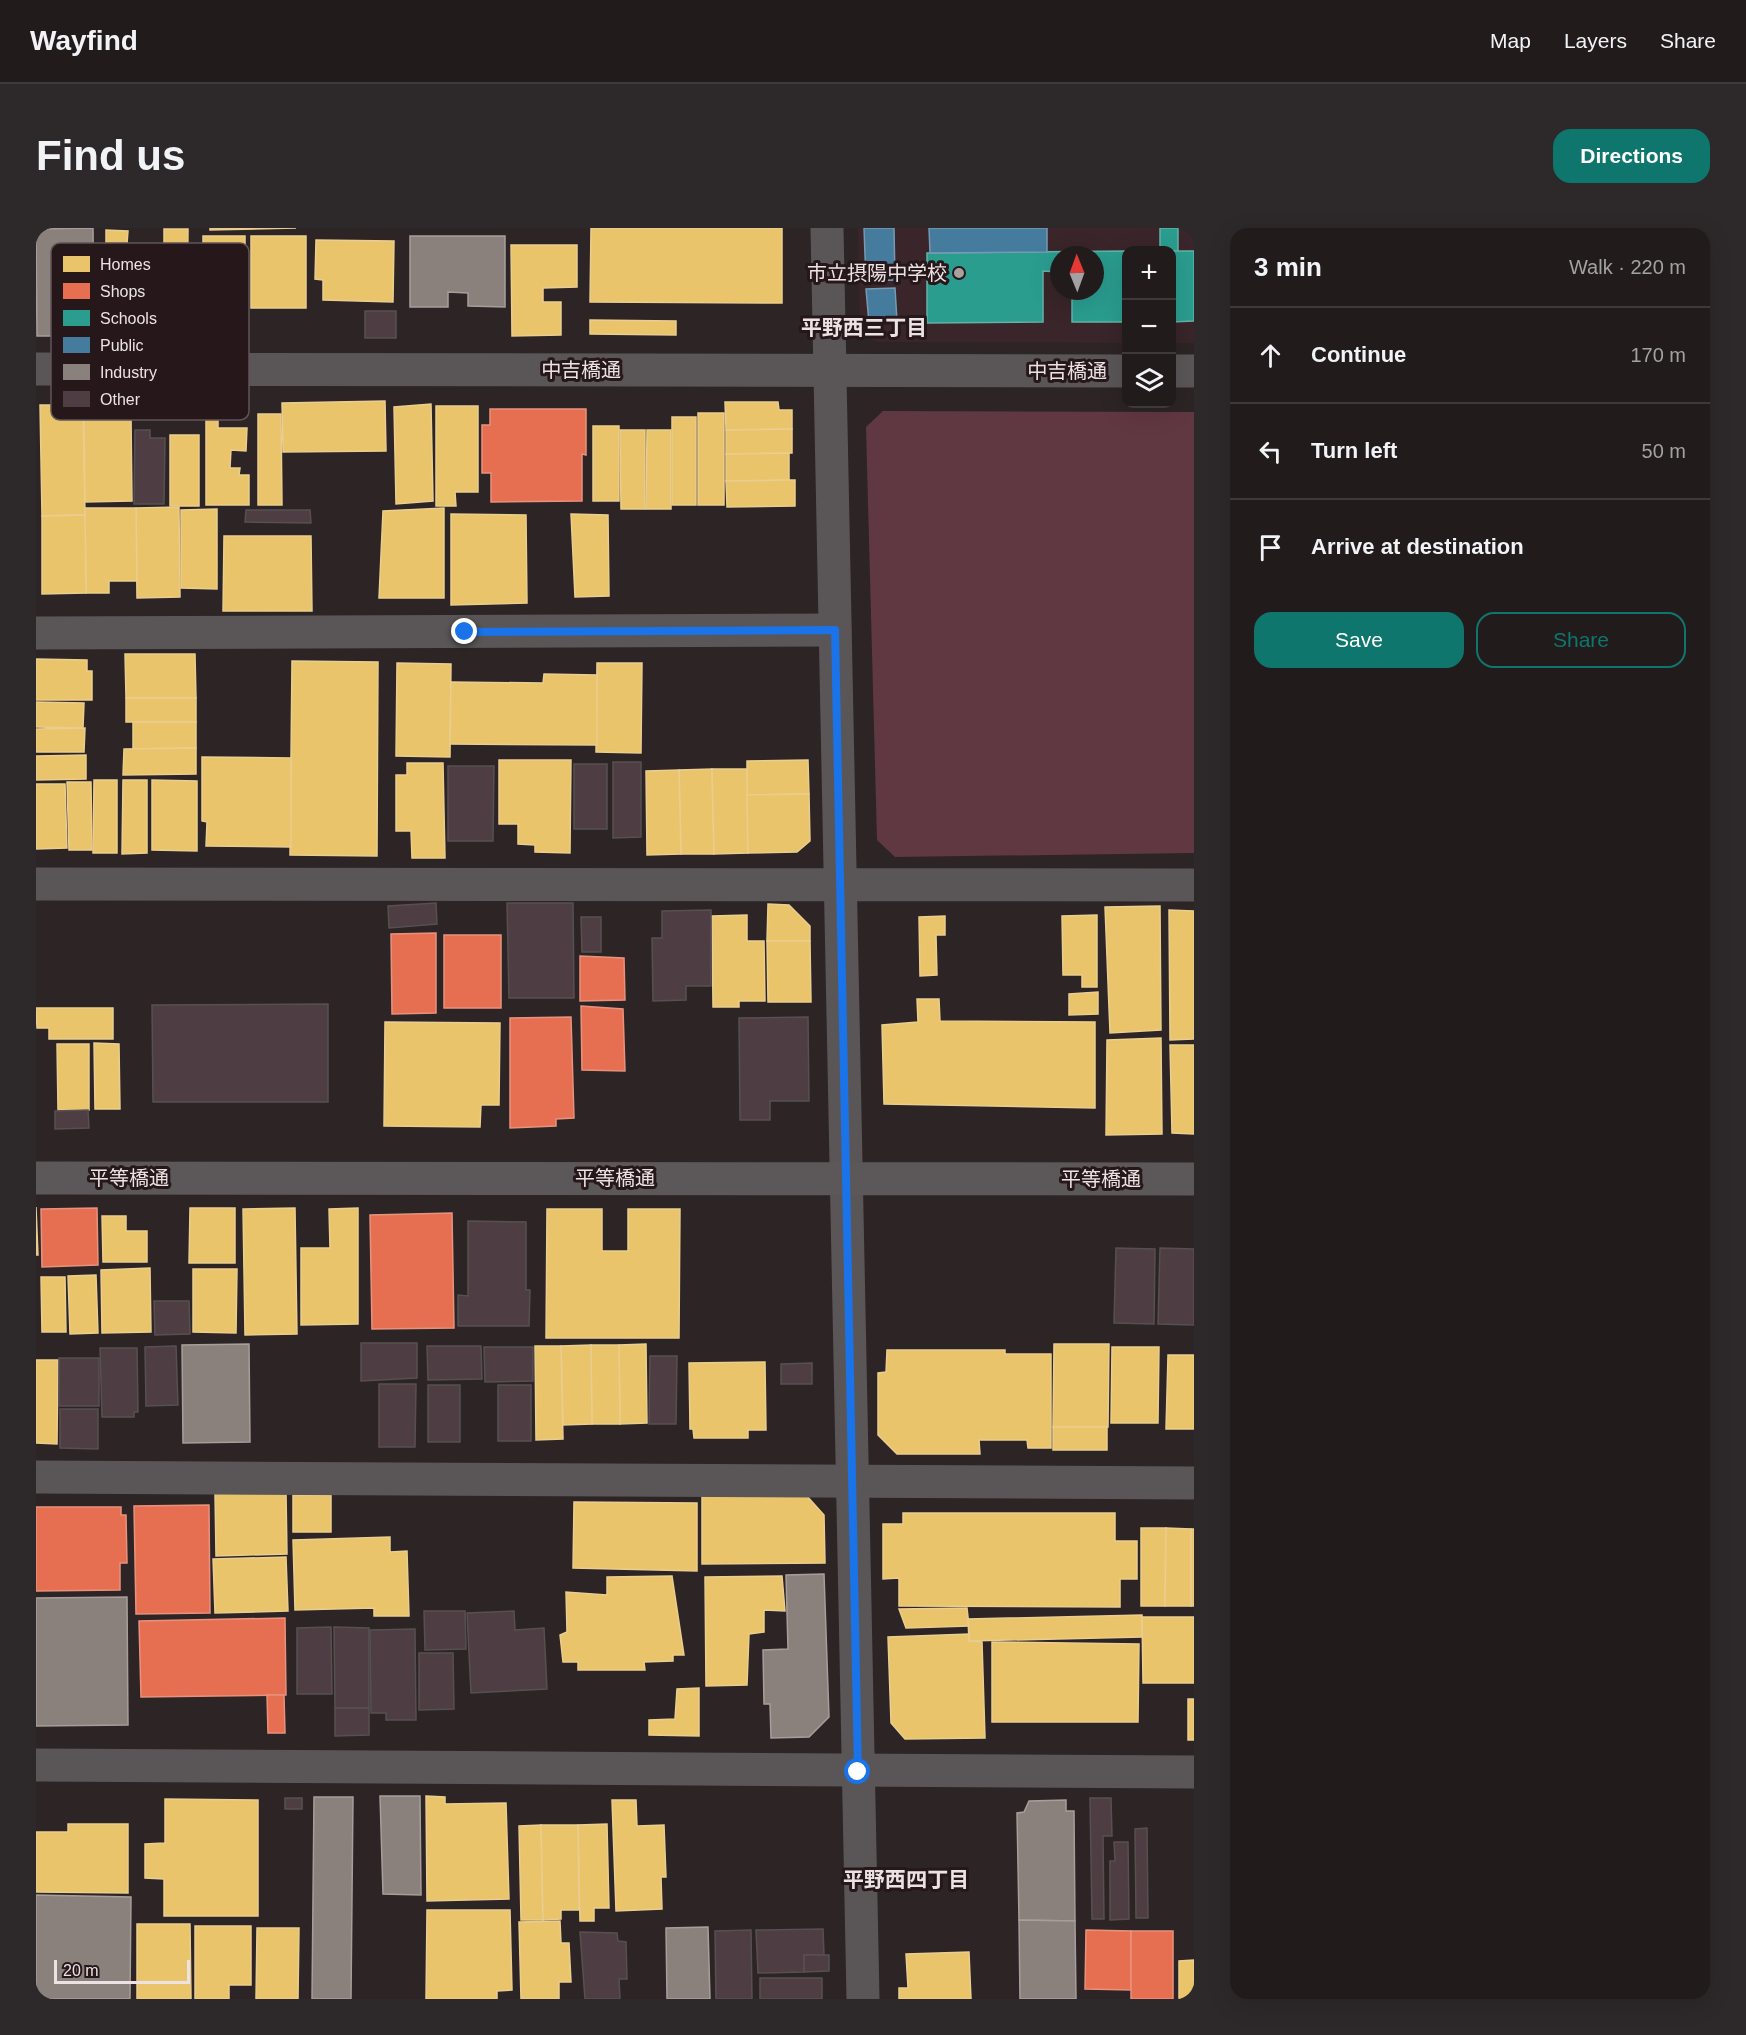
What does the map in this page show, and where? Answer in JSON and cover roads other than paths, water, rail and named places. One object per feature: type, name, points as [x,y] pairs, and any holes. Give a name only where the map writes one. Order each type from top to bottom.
[{"type":"street","points":[[827,228],[863,1999]]},
{"type":"street","name":"中吉橋通","points":[[36,369],[51,369]]},
{"type":"street","name":"中吉橋通","points":[[249,369],[1122,371]]},
{"type":"street","points":[[1176,371],[1194,371]]},
{"type":"street","points":[[36,633],[835,630]]},
{"type":"street","points":[[36,884],[1194,885]]},
{"type":"street","name":"平等橋通","points":[[36,1178],[1194,1179]]},
{"type":"street","points":[[36,1477],[1194,1483]]},
{"type":"street","points":[[36,1765],[858,1772],[1194,1772]]},
{"type":"place","name":"市立摂陽中学校","points":[[959,273]]},
{"type":"district","name":"平野西三丁目","points":[[864,327]]},
{"type":"district","name":"平野西四丁目","points":[[906,1879]]}]
